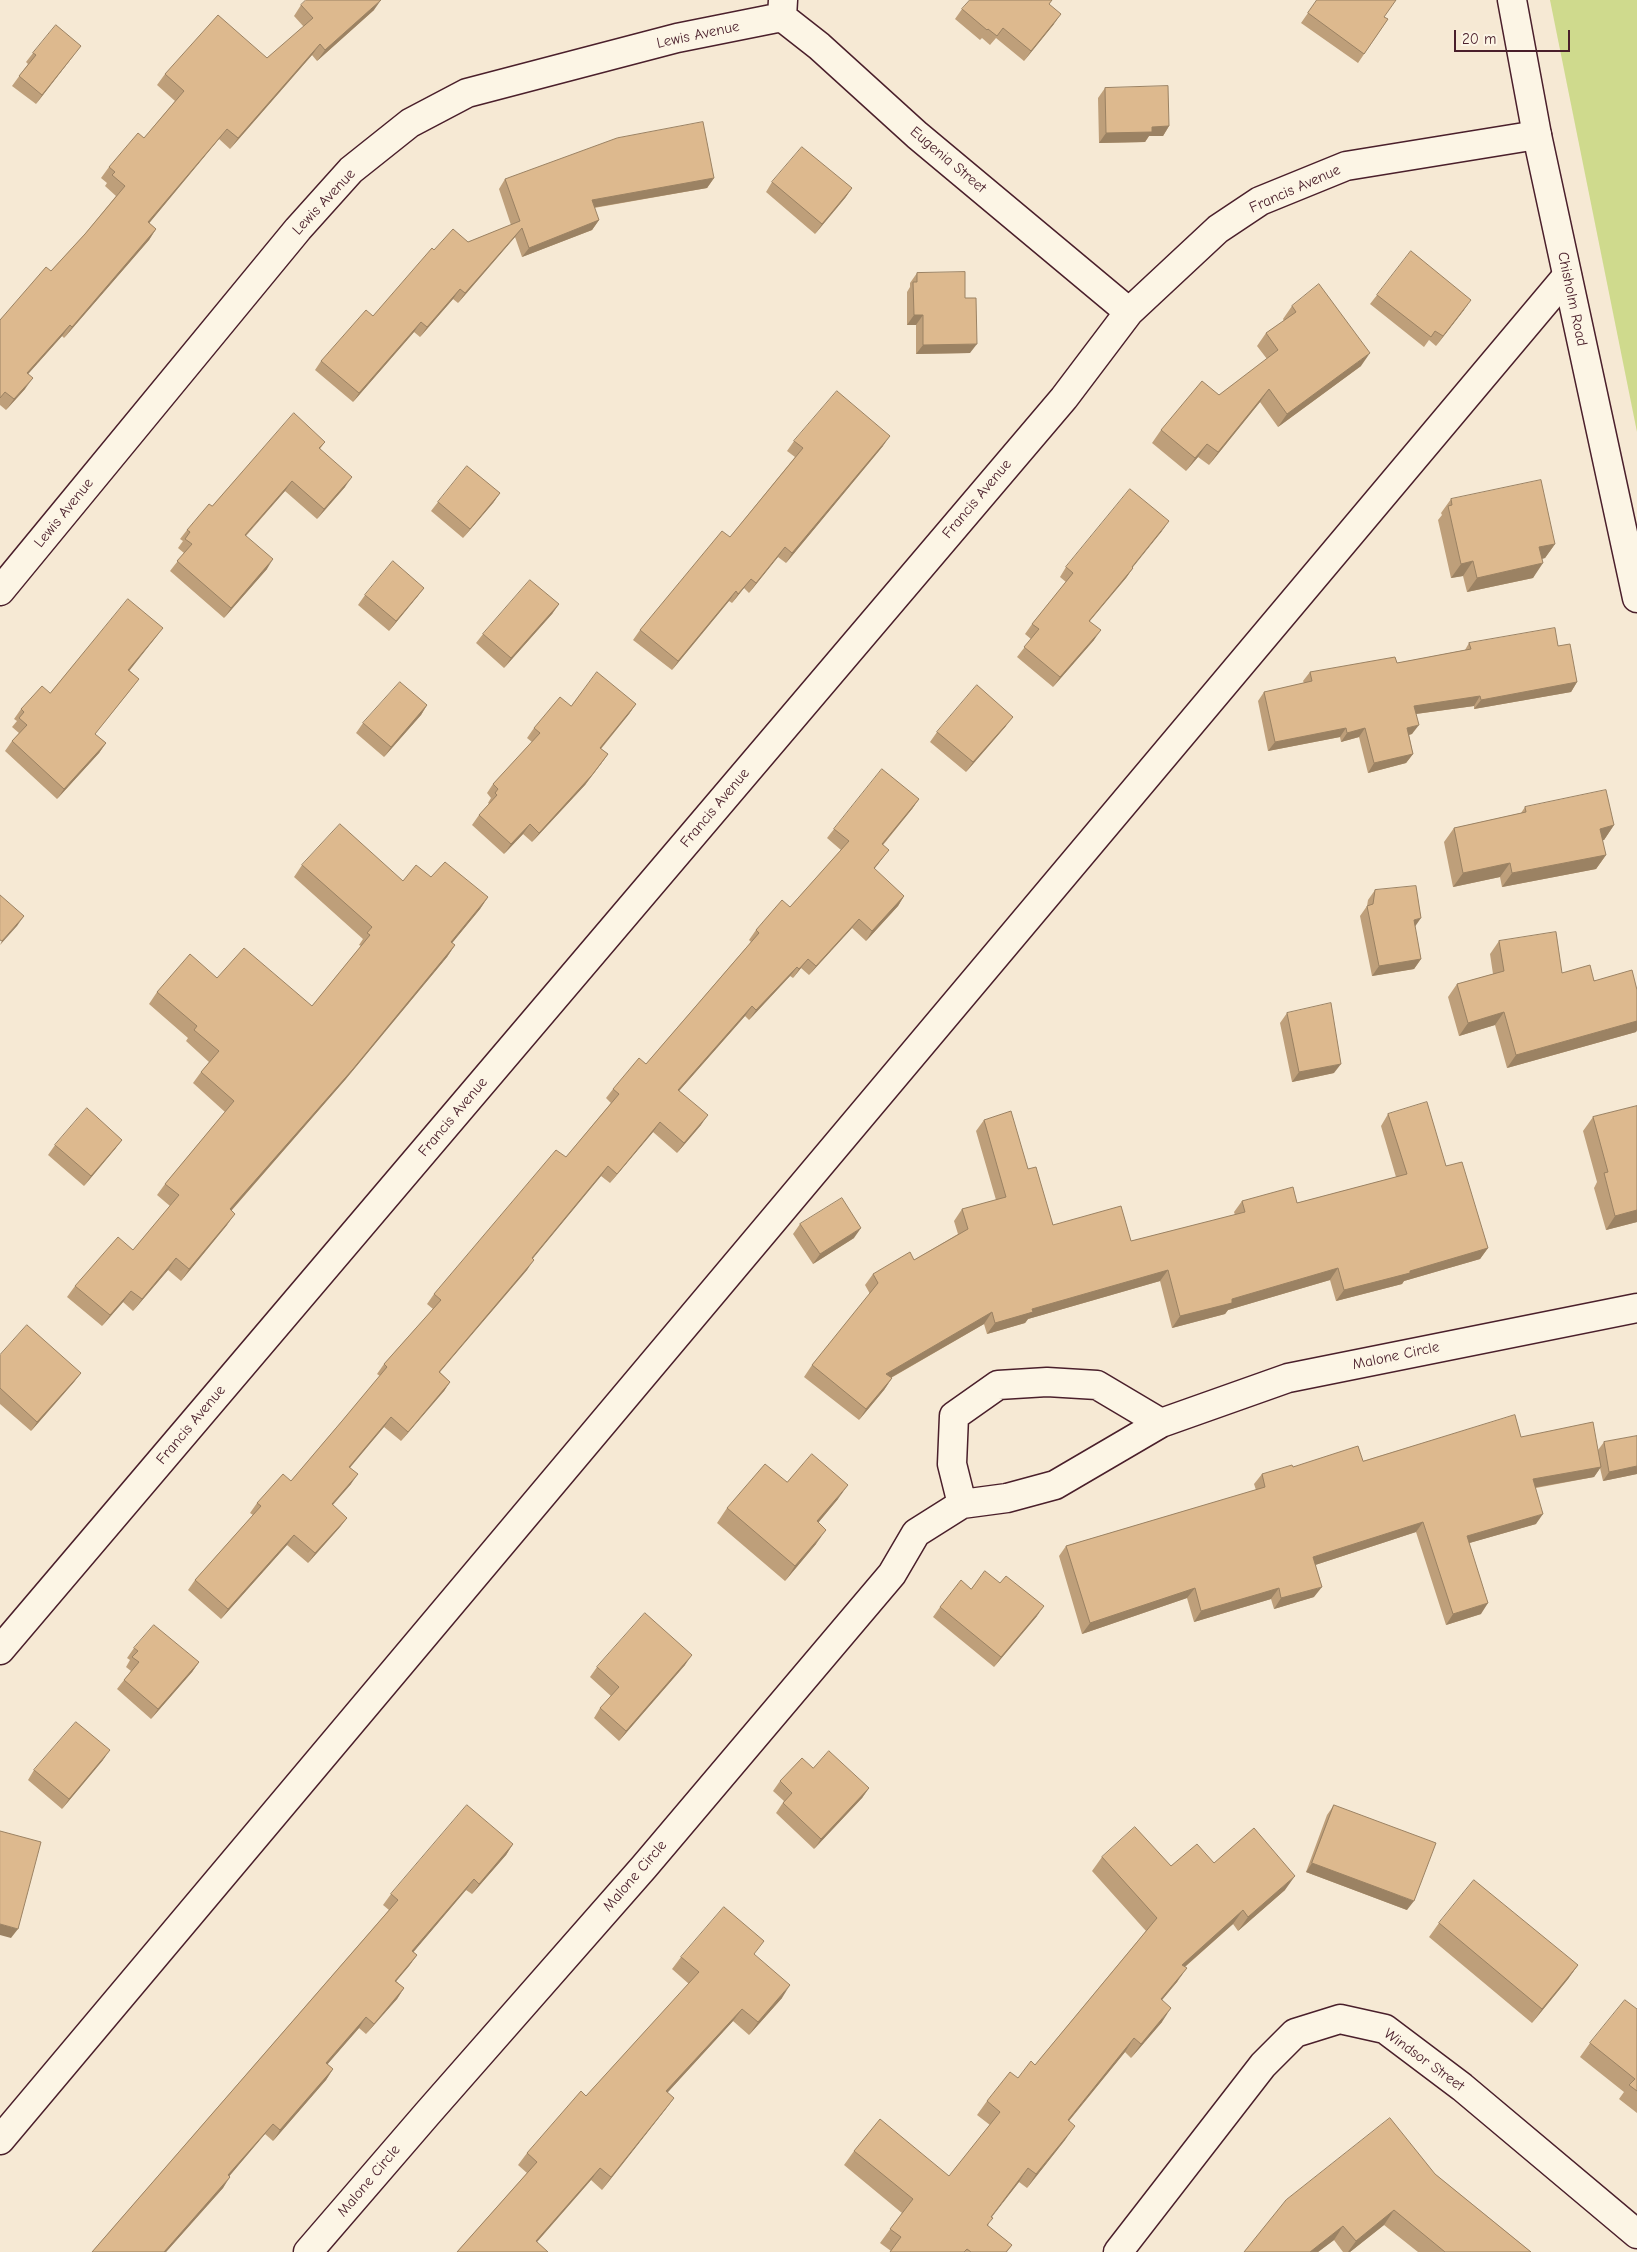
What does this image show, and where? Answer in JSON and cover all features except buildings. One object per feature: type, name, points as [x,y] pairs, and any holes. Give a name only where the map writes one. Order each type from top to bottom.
[{"type":"street","name":"Chisholm Road","points":[[1512,0],[1537,135],[1567,276],[1633,561],[1637,598]]},
{"type":"street","name":"Eugenia Street","points":[[783,9],[819,46],[917,134],[1130,312]]},
{"type":"street","name":"Lewis Avenue","points":[[0,591],[298,228],[352,170],[410,123],[467,93],[783,9]]},
{"type":"street","name":"Francis Avenue","points":[[0,1650],[1064,398],[1130,312],[1218,229],[1260,201],[1346,166],[1537,135]]},
{"type":"street","points":[[0,2140],[1567,276]]},
{"type":"street","name":"Malone Circle","points":[[308,2252],[426,2114],[644,1867],[892,1574],[916,1532],[962,1504],[1007,1498],[1055,1485],[1160,1423],[1288,1378],[1637,1308]]},
{"type":"street","points":[[962,1504],[952,1464],[954,1416],[998,1385],[1047,1382],[1097,1386],[1160,1423]]},
{"type":"street","name":"Windsor Street","points":[[1118,2252],[1263,2066],[1295,2033],[1340,2019],[1385,2030],[1462,2087],[1637,2234]]},
{"type":"green space","points":[[1550,0],[1637,0],[1637,432]]}]
